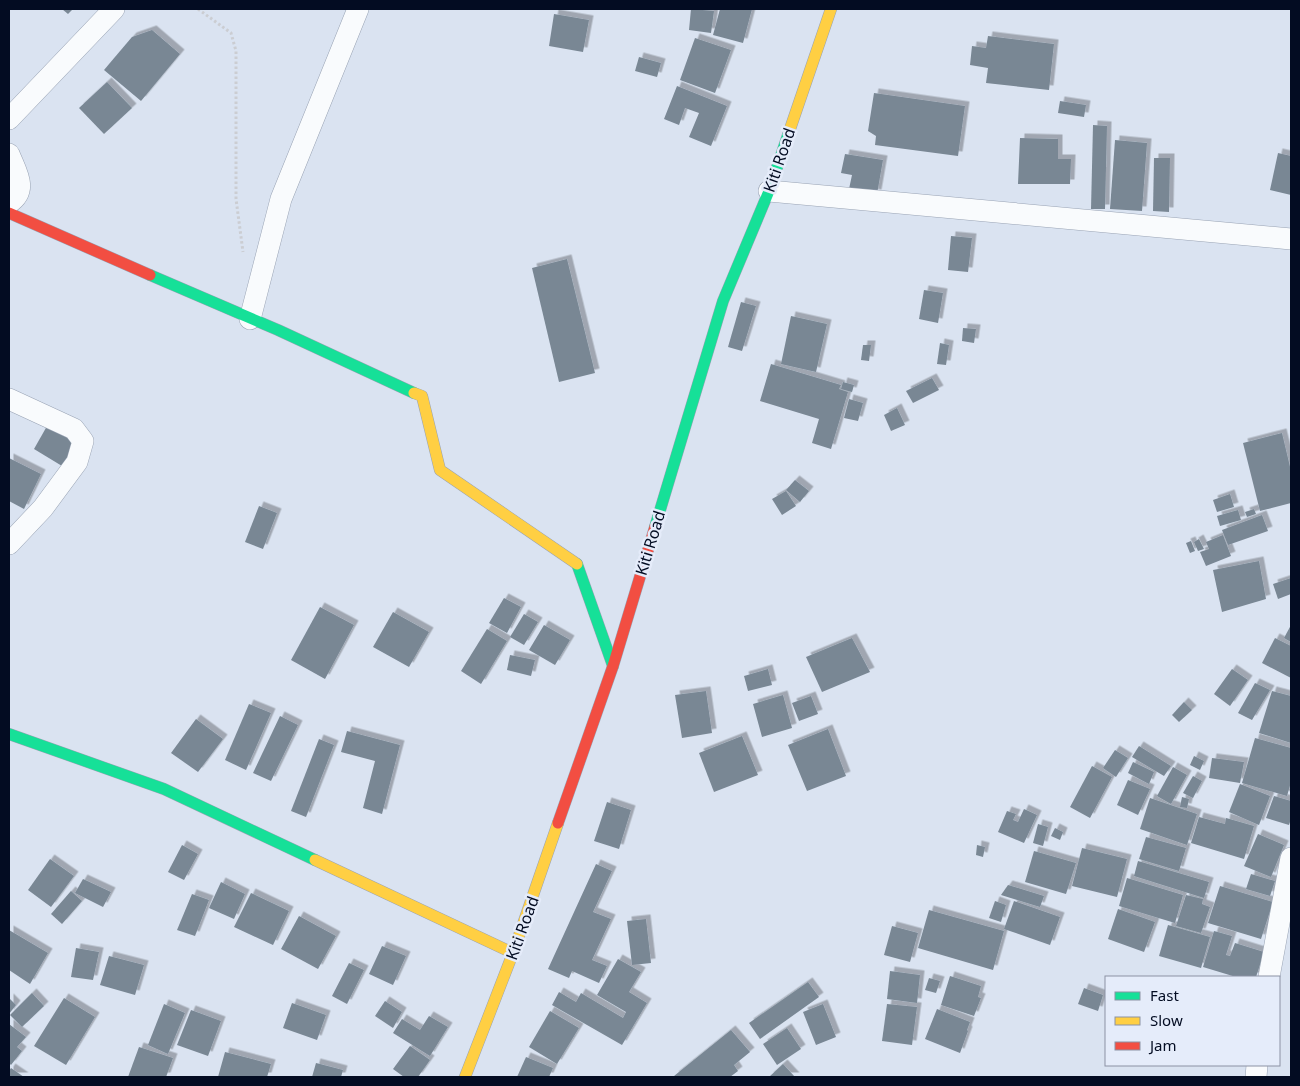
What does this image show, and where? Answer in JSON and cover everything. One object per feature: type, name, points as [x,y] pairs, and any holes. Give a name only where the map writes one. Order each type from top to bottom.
[{"type":"street","points":[[9,119],[114,9]]},
{"type":"street","points":[[250,319],[281,199],[358,9]]},
{"type":"street","name":"Kiti Road","points":[[465,1077],[513,953],[613,666],[723,301],[769,191],[831,9]]},
{"type":"street","points":[[9,154],[20,186],[19,194],[9,203]]},
{"type":"street","points":[[769,191],[1291,239]]},
{"type":"street","points":[[9,213],[422,396],[440,470],[576,562],[613,666]]},
{"type":"street","points":[[9,399],[74,429],[83,441],[77,462],[43,508],[9,544]]},
{"type":"street","points":[[9,734],[164,789],[513,953]]},
{"type":"street","points":[[1269,976],[1291,858]]},
{"type":"path","points":[[198,9],[232,33],[236,51],[236,199],[243,254]]},
{"type":"building","points":[[62,9],[73,9],[68,14]]},
{"type":"building","points":[[691,9],[714,11],[711,33],[689,30]]},
{"type":"building","points":[[720,9],[752,9],[743,43],[713,35]]},
{"type":"building","points":[[554,14],[589,20],[583,52],[549,46]]},
{"type":"building","points":[[152,30],[180,54],[141,101],[104,70],[132,37]]},
{"type":"building","points":[[988,36],[1054,44],[1049,90],[986,83],[988,68],[970,65],[972,46],[986,48]]},
{"type":"building","points":[[695,38],[731,50],[715,93],[680,80]]},
{"type":"building","points":[[639,57],[661,63],[657,77],[635,71]]},
{"type":"building","points":[[107,82],[132,108],[104,134],[79,108]]},
{"type":"building","points":[[677,86],[727,106],[711,146],[689,137],[699,113],[685,108],[679,125],[664,119]]},
{"type":"building","points":[[874,93],[965,106],[958,156],[875,145],[876,136],[868,131]]},
{"type":"building","points":[[1060,101],[1086,105],[1084,117],[1058,113]]},
{"type":"building","points":[[1093,125],[1107,126],[1105,209],[1091,209]]},
{"type":"building","points":[[1020,138],[1058,139],[1058,159],[1071,159],[1070,184],[1018,184]]},
{"type":"building","points":[[1115,140],[1147,143],[1142,211],[1110,209]]},
{"type":"building","points":[[1278,153],[1291,156],[1291,195],[1270,190]]},
{"type":"building","points":[[845,154],[883,160],[877,194],[849,189],[852,175],[841,173]]},
{"type":"building","points":[[1154,158],[1170,158],[1169,212],[1153,211]]},
{"type":"building","points":[[951,236],[972,238],[968,272],[948,270]]},
{"type":"building","points":[[567,259],[595,373],[559,382],[532,268]]},
{"type":"building","points":[[924,290],[943,293],[938,323],[919,319]]},
{"type":"building","points":[[741,302],[756,306],[742,351],[728,347]]},
{"type":"building","points":[[791,316],[827,324],[816,372],[781,364]]},
{"type":"building","points":[[963,328],[976,329],[974,343],[962,341]]},
{"type":"building","points":[[940,343],[949,345],[946,365],[937,364]]},
{"type":"building","points":[[863,345],[871,345],[869,361],[861,360]]},
{"type":"building","points":[[771,364],[841,385],[839,389],[848,392],[831,449],[812,443],[819,419],[760,401]]},
{"type":"building","points":[[932,378],[939,390],[913,403],[906,391]]},
{"type":"building","points":[[843,382],[854,385],[852,392],[841,389]]},
{"type":"building","points":[[849,399],[863,403],[858,421],[844,418]]},
{"type":"building","points":[[897,408],[905,425],[891,431],[884,415]]},
{"type":"building","points":[[47,426],[76,443],[62,466],[34,449]]},
{"type":"building","points":[[1282,433],[1291,471],[1291,503],[1260,511],[1243,443]]},
{"type":"building","points":[[9,458],[41,474],[24,509],[9,501]]},
{"type":"building","points":[[795,480],[809,491],[800,502],[786,490]]},
{"type":"building","points":[[786,491],[796,506],[782,515],[772,499]]},
{"type":"building","points":[[1230,494],[1234,507],[1217,512],[1213,500]]},
{"type":"building","points":[[259,506],[277,513],[263,549],[245,542]]},
{"type":"building","points":[[1254,509],[1256,514],[1247,517],[1245,512]]},
{"type":"building","points":[[1238,510],[1241,520],[1220,526],[1217,516]]},
{"type":"building","points":[[1262,515],[1268,531],[1228,545],[1222,530]]},
{"type":"building","points":[[1223,535],[1231,556],[1206,566],[1200,552],[1209,549],[1206,542]]},
{"type":"building","points":[[1199,539],[1204,549],[1198,551],[1194,542]]},
{"type":"building","points":[[1191,541],[1195,551],[1190,553],[1186,543]]},
{"type":"building","points":[[1259,561],[1266,599],[1222,612],[1213,570]]},
{"type":"building","points":[[1291,578],[1291,594],[1278,599],[1273,584]]},
{"type":"building","points":[[504,598],[521,607],[507,633],[489,623]]},
{"type":"building","points":[[320,607],[354,625],[325,679],[291,660]]},
{"type":"building","points":[[393,612],[429,632],[409,667],[373,647]]},
{"type":"building","points":[[524,614],[538,622],[524,645],[510,637]]},
{"type":"building","points":[[544,625],[570,640],[555,665],[529,650]]},
{"type":"building","points":[[1291,625],[1291,642],[1284,638]]},
{"type":"building","points":[[487,629],[507,641],[481,684],[461,671]]},
{"type":"building","points":[[852,638],[870,672],[822,692],[806,657]]},
{"type":"building","points":[[1275,638],[1291,646],[1291,678],[1262,663]]},
{"type":"building","points":[[510,655],[535,660],[531,676],[507,670]]},
{"type":"building","points":[[768,669],[772,685],[748,691],[744,676]]},
{"type":"building","points":[[1232,669],[1248,680],[1230,706],[1214,694]]},
{"type":"building","points":[[1255,683],[1270,690],[1252,720],[1238,713]]},
{"type":"building","points":[[706,691],[712,733],[682,738],[675,695]]},
{"type":"building","points":[[1272,691],[1291,696],[1291,743],[1259,733]]},
{"type":"building","points":[[783,695],[792,728],[762,737],[753,704]]},
{"type":"building","points":[[811,696],[818,714],[799,721],[792,703]]},
{"type":"building","points":[[1184,702],[1192,710],[1179,722],[1172,715]]},
{"type":"building","points":[[249,704],[271,713],[246,770],[225,760]]},
{"type":"building","points":[[280,716],[298,725],[271,781],[253,773]]},
{"type":"building","points":[[196,719],[223,739],[198,772],[171,753]]},
{"type":"building","points":[[828,729],[846,776],[807,791],[788,745]]},
{"type":"building","points":[[347,731],[400,745],[382,814],[363,808],[375,761],[341,752]]},
{"type":"building","points":[[742,736],[758,775],[714,792],[699,753]]},
{"type":"building","points":[[1255,738],[1291,748],[1291,782],[1287,796],[1242,783]]},
{"type":"building","points":[[319,739],[334,745],[306,817],[291,811]]},
{"type":"building","points":[[1139,746],[1171,766],[1164,776],[1132,757]]},
{"type":"building","points":[[1115,750],[1128,758],[1116,777],[1103,768]]},
{"type":"building","points":[[1194,756],[1204,761],[1200,770],[1190,765]]},
{"type":"building","points":[[1212,758],[1244,762],[1240,783],[1209,778]]},
{"type":"building","points":[[1133,762],[1154,772],[1149,784],[1128,773]]},
{"type":"building","points":[[1092,766],[1112,777],[1090,818],[1070,807]]},
{"type":"building","points":[[1173,767],[1187,775],[1171,804],[1157,796]]},
{"type":"building","points":[[1193,776],[1202,781],[1193,798],[1183,793]]},
{"type":"building","points":[[1128,780],[1150,789],[1138,815],[1117,805]]},
{"type":"building","points":[[1240,784],[1270,796],[1259,825],[1229,812]]},
{"type":"building","points":[[1274,796],[1291,801],[1289,825],[1266,818]]},
{"type":"building","points":[[1182,797],[1189,799],[1187,808],[1180,807]]},
{"type":"building","points":[[1150,798],[1197,814],[1187,845],[1140,829]]},
{"type":"building","points":[[607,802],[631,810],[619,849],[594,841]]},
{"type":"building","points":[[1024,809],[1037,815],[1024,843],[998,832],[1007,811],[1016,814],[1013,820],[1018,822]]},
{"type":"building","points":[[1199,817],[1225,824],[1226,818],[1254,826],[1244,859],[1191,843]]},
{"type":"building","points":[[1038,824],[1048,827],[1043,846],[1033,843]]},
{"type":"building","points":[[1055,828],[1063,832],[1060,840],[1051,836]]},
{"type":"building","points":[[1258,834],[1284,845],[1271,877],[1244,866]]},
{"type":"building","points":[[1146,837],[1186,848],[1179,871],[1139,859]]},
{"type":"building","points":[[182,845],[198,854],[184,880],[168,872]]},
{"type":"building","points":[[977,845],[985,847],[983,857],[976,855]]},
{"type":"building","points":[[1082,848],[1127,859],[1117,897],[1072,886]]},
{"type":"building","points":[[1034,851],[1076,863],[1066,894],[1025,882]]},
{"type":"building","points":[[50,859],[74,876],[51,907],[28,890]]},
{"type":"building","points":[[1138,861],[1209,882],[1204,898],[1134,876]]},
{"type":"building","points":[[596,864],[612,871],[593,912],[611,919],[592,960],[607,966],[599,983],[572,971],[569,978],[548,969]]},
{"type":"building","points":[[1251,874],[1275,881],[1270,896],[1246,889]]},
{"type":"building","points":[[1127,878],[1183,895],[1175,923],[1119,906]]},
{"type":"building","points":[[83,879],[111,892],[103,907],[75,893]]},
{"type":"building","points":[[221,882],[245,894],[234,919],[209,908]]},
{"type":"building","points":[[1008,885],[1044,896],[1040,907],[1001,895]]},
{"type":"building","points":[[1220,886],[1273,902],[1261,939],[1208,923]]},
{"type":"building","points":[[71,891],[82,901],[62,924],[51,914]]},
{"type":"building","points":[[251,893],[289,911],[273,945],[234,927]]},
{"type":"building","points":[[192,894],[209,900],[195,936],[177,930]]},
{"type":"building","points":[[1186,895],[1203,899],[1202,904],[1210,907],[1201,933],[1176,926]]},
{"type":"building","points":[[995,901],[1006,905],[1001,922],[989,918]]},
{"type":"building","points":[[1014,901],[1060,917],[1050,945],[1004,929]]},
{"type":"building","points":[[1118,909],[1155,922],[1144,952],[1108,939]]},
{"type":"building","points":[[929,910],[1004,931],[993,970],[918,948]]},
{"type":"building","points":[[299,916],[336,936],[318,969],[281,949]]},
{"type":"building","points":[[646,919],[651,963],[632,965],[627,921]]},
{"type":"building","points":[[1168,925],[1210,937],[1201,968],[1159,956]]},
{"type":"building","points":[[892,926],[918,933],[910,962],[884,955]]},
{"type":"building","points":[[9,930],[48,953],[30,984],[9,970]]},
{"type":"building","points":[[1214,931],[1232,936],[1226,955],[1230,956],[1235,943],[1264,952],[1256,976],[1233,976],[1203,967]]},
{"type":"building","points":[[382,946],[406,956],[393,985],[369,974]]},
{"type":"building","points":[[76,948],[99,952],[93,980],[71,977]]},
{"type":"building","points":[[109,956],[144,965],[135,995],[100,985]]},
{"type":"building","points":[[618,959],[641,972],[629,992],[647,1003],[622,1045],[552,1005],[559,992],[576,1002],[581,993],[623,1018],[626,1012],[597,995]]},
{"type":"building","points":[[349,963],[364,970],[347,1004],[332,996]]},
{"type":"building","points":[[890,971],[920,975],[917,1003],[887,999]]},
{"type":"building","points":[[950,976],[981,986],[978,997],[981,998],[974,1016],[941,1005]]},
{"type":"building","points":[[929,978],[940,981],[936,993],[925,990]]},
{"type":"building","points":[[808,982],[819,997],[760,1039],[749,1023]]},
{"type":"building","points":[[1084,988],[1103,995],[1098,1011],[1078,1004]]},
{"type":"building","points":[[32,993],[44,1006],[22,1027],[10,1015]]},
{"type":"building","points":[[9,998],[16,1005],[9,1014]]},
{"type":"building","points":[[64,998],[95,1017],[66,1065],[34,1046]]},
{"type":"building","points":[[385,1001],[402,1012],[393,1028],[375,1016]]},
{"type":"building","points":[[292,1003],[326,1015],[317,1040],[283,1028]]},
{"type":"building","points":[[164,1004],[185,1013],[168,1054],[148,1045]]},
{"type":"building","points":[[823,1004],[836,1037],[816,1045],[803,1012]]},
{"type":"building","points":[[887,1004],[917,1007],[912,1045],[882,1041]]},
{"type":"building","points":[[937,1009],[970,1022],[960,1053],[925,1039]]},
{"type":"building","points":[[191,1010],[221,1021],[208,1056],[177,1045]]},
{"type":"building","points":[[550,1011],[579,1028],[557,1064],[529,1047]]},
{"type":"building","points":[[429,1016],[448,1027],[430,1056],[393,1033],[402,1019],[420,1030]]},
{"type":"building","points":[[9,1024],[26,1037],[17,1047],[22,1051],[11,1065],[9,1063]]},
{"type":"building","points":[[787,1028],[801,1049],[777,1065],[763,1044]]},
{"type":"building","points":[[731,1030],[750,1052],[734,1065],[738,1071],[730,1077],[674,1076]]},
{"type":"building","points":[[410,1046],[430,1060],[418,1077],[404,1077],[393,1069]]},
{"type":"building","points":[[139,1047],[173,1058],[166,1077],[128,1077]]},
{"type":"building","points":[[225,1052],[271,1064],[267,1077],[218,1077]]},
{"type":"building","points":[[526,1057],[553,1068],[549,1077],[517,1077]]},
{"type":"building","points":[[316,1063],[343,1070],[341,1077],[312,1077]]},
{"type":"building","points":[[783,1064],[795,1077],[769,1077]]},
{"type":"building","points":[[11,1068],[24,1077],[9,1077]]},
{"type":"traffic: fast","points":[[655,527],[723,301],[769,191],[789,132]]},
{"type":"traffic: fast","points":[[150,275],[278,330],[414,393]]},
{"type":"traffic: fast","points":[[577,564],[613,666]]},
{"type":"traffic: fast","points":[[9,734],[164,789],[315,860]]},
{"type":"traffic: slow","points":[[789,132],[831,9]]},
{"type":"traffic: slow","points":[[414,393],[422,396],[440,470],[577,564]]},
{"type":"traffic: slow","points":[[465,1077],[513,953],[558,823]]},
{"type":"traffic: slow","points":[[315,860],[513,953]]},
{"type":"traffic: jam","points":[[9,213],[150,275]]},
{"type":"traffic: jam","points":[[558,823],[613,666],[655,527]]}]
